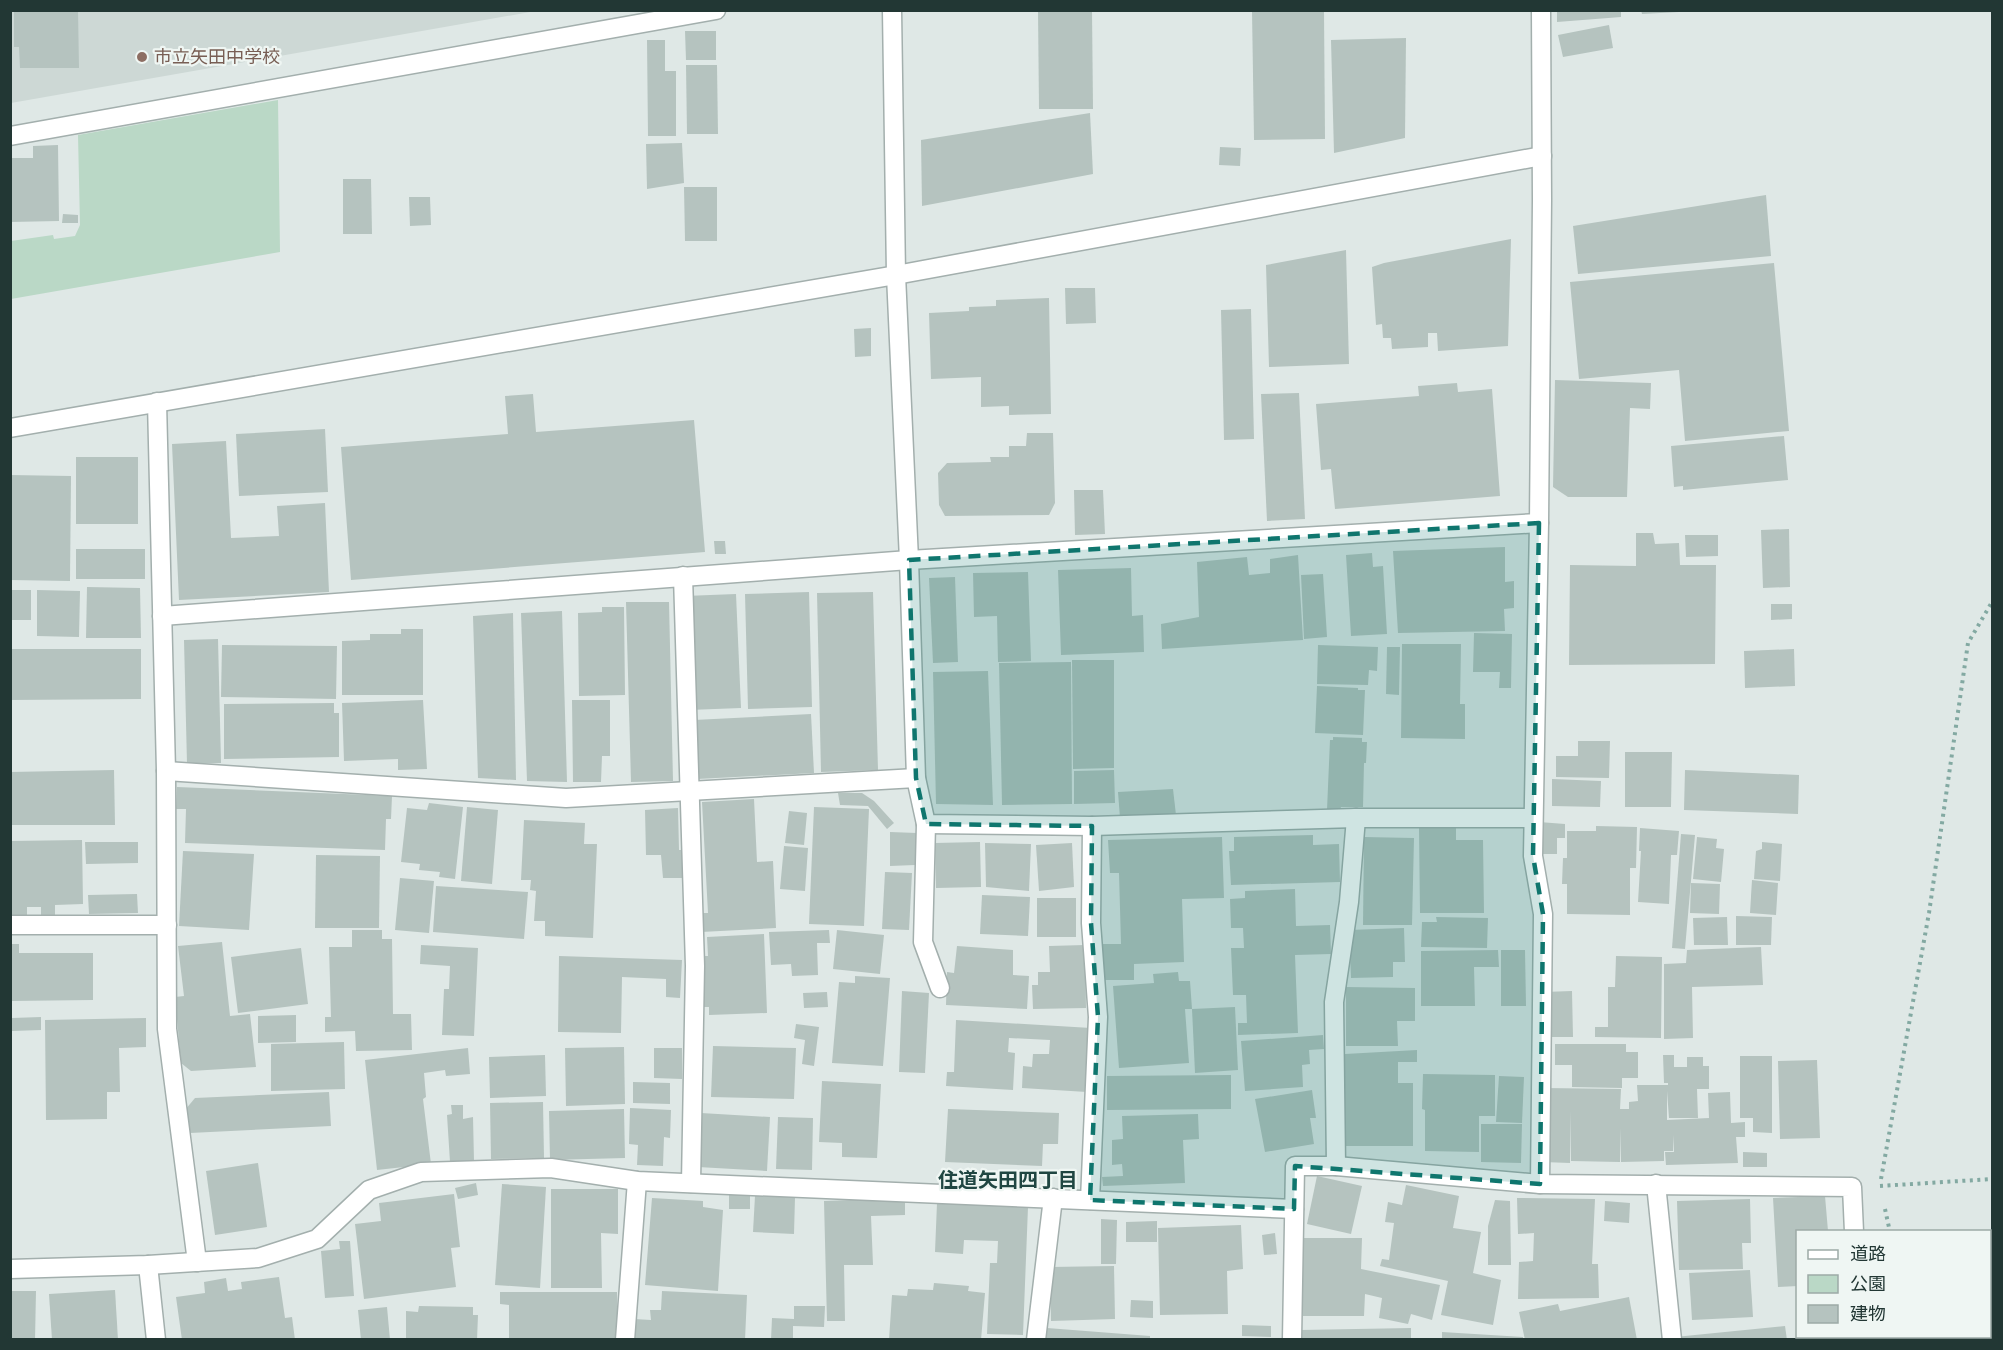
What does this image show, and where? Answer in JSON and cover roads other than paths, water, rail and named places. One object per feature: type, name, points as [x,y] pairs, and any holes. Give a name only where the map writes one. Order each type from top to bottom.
[{"type":"street","points":[[10,136],[716,10]]},
{"type":"street","points":[[892,10],[896,275],[916,778],[926,824],[923,942],[940,988]]},
{"type":"street","points":[[1540,1184],[1543,914],[1533,856],[1533,818],[1539,523],[1541,10]]},
{"type":"street","points":[[10,428],[896,275],[1542,156]]},
{"type":"street","points":[[158,402],[166,771],[167,1029],[197,1262]]},
{"type":"street","points":[[162,616],[909,560],[1539,523]]},
{"type":"street","points":[[683,576],[695,966],[691,1183]]},
{"type":"street","points":[[166,771],[566,798],[916,778]]},
{"type":"street","points":[[926,824],[1092,826],[1356,818],[1533,818]]},
{"type":"street","points":[[1336,1166],[1334,1002],[1349,902],[1356,818]]},
{"type":"street","points":[[1090,1200],[1098,1017],[1091,923],[1092,826]]},
{"type":"street","points":[[10,925],[166,925]]},
{"type":"street","points":[[1292,1340],[1295,1166],[1336,1166],[1540,1184],[1852,1187],[1854,1230]]},
{"type":"street","points":[[10,1269],[148,1265],[258,1258],[317,1239],[369,1190],[421,1172],[551,1168],[637,1181],[1294,1209]]},
{"type":"street","points":[[625,1340],[637,1181]]},
{"type":"street","points":[[1656,1184],[1672,1340]]},
{"type":"street","points":[[1036,1340],[1053,1198]]},
{"type":"street","points":[[148,1265],[156,1340]]},
{"type":"place","name":"市立矢田中学校","points":[[142,57]]},
{"type":"district","name":"住道矢田四丁目","points":[[1008,1180]]}]
